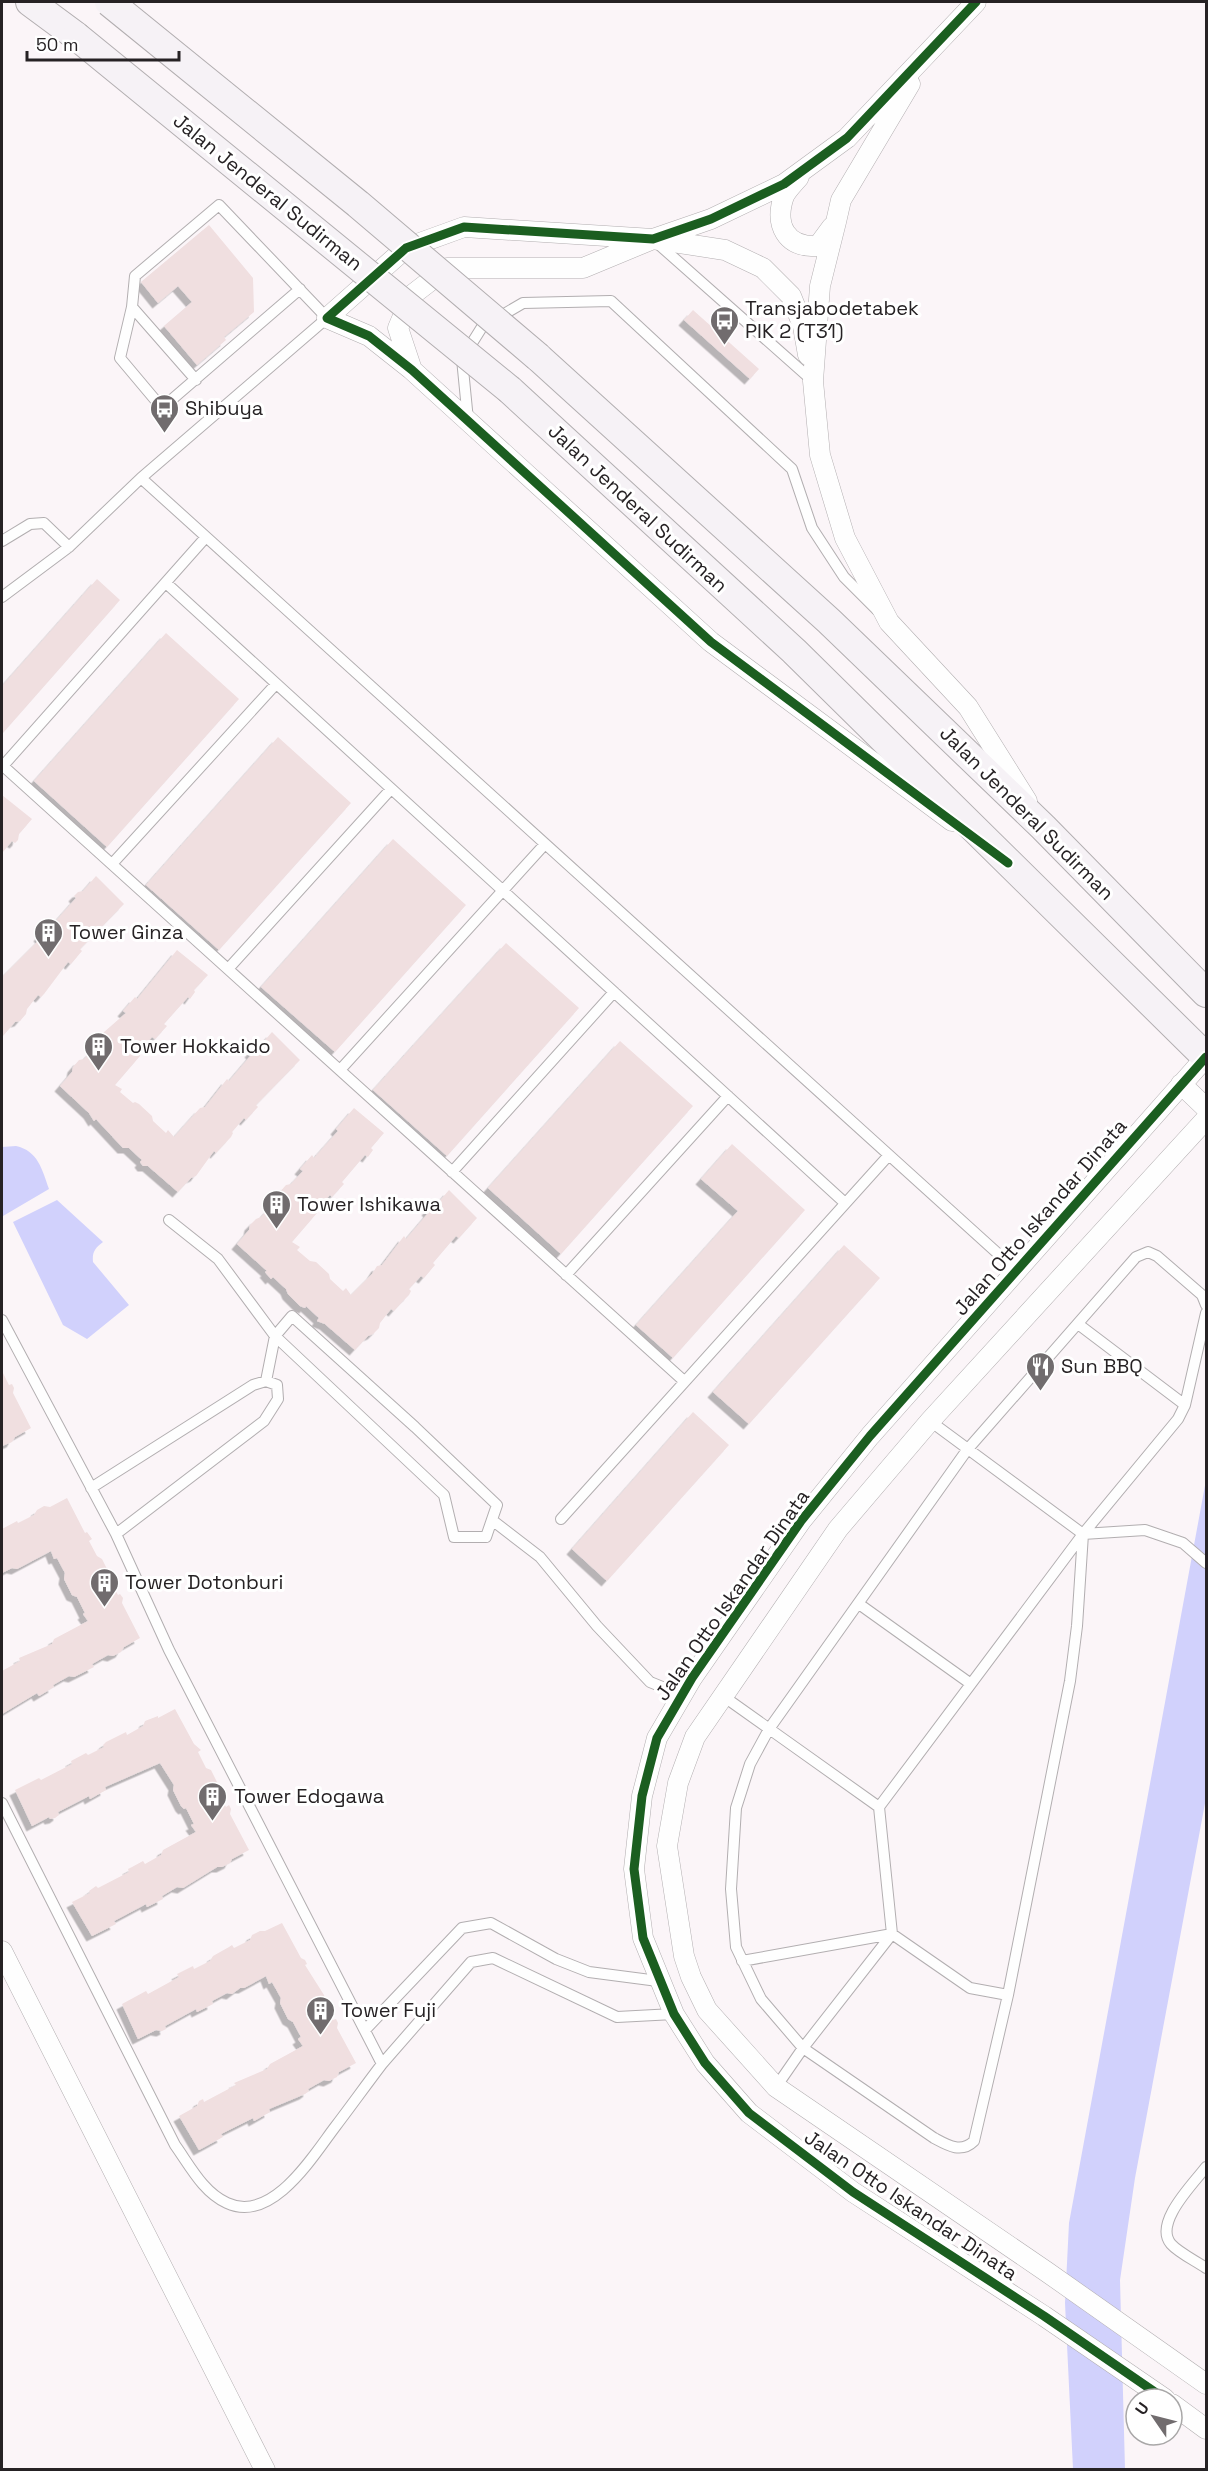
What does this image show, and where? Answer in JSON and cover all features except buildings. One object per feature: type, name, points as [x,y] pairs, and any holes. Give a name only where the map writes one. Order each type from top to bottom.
[{"type":"main road","name":"Jalan Jenderal Sudirman","points":[[30,2],[76,36],[510,390],[794,651],[1206,1057]]},
{"type":"main road","name":"Jalan Jenderal Sudirman","points":[[109,2],[358,204],[538,357],[829,621],[1043,827],[1206,993]]},
{"type":"street","points":[[412,370],[398,328],[412,295],[447,268],[583,268],[653,239],[711,219],[784,184],[847,138],[976,2]]},
{"type":"street","points":[[813,381],[820,286],[841,200],[929,50]]},
{"type":"street","points":[[805,168],[785,196],[781,222],[787,238],[804,247],[818,246],[836,222]]},
{"type":"street","points":[[1008,863],[711,642],[412,370],[369,336],[327,318],[406,248],[464,227],[653,239],[725,250],[763,268],[791,296],[803,326],[813,381],[820,455],[845,538],[889,622],[968,706],[1043,827]]},
{"type":"street","name":"Jalan Otto Iskandar Dinata","points":[[1149,2387],[853,2192],[749,2113],[705,2063],[674,2014],[658,1981],[643,1938],[634,1869],[642,1796],[657,1738],[682,1695],[801,1521],[870,1436],[1206,1057]]},
{"type":"street","points":[[1181,1084],[1206,1107]]},
{"type":"street","name":"Jalan Otto Iskandar Dinata","points":[[1206,1119],[930,1421],[838,1528],[694,1737],[678,1784],[667,1846],[684,1956],[691,1977],[707,2010],[776,2087],[1206,2384]]},
{"type":"street","points":[[2,1951],[265,2469]]},
{"type":"street","points":[[658,1981],[691,1977]]},
{"type":"street","points":[[674,2014],[707,2010]]},
{"type":"street","points":[[1184,2413],[1206,2429]]},
{"type":"lane","points":[[2,597],[69,547],[141,478],[327,318],[300,289],[219,205],[135,276],[132,307],[120,358],[162,408],[300,289]]},
{"type":"lane","points":[[653,239],[813,381]]},
{"type":"lane","points":[[468,421],[462,359],[482,327],[523,303],[611,301],[792,469],[812,528],[843,577],[889,622]]},
{"type":"lane","points":[[132,307],[196,380]]},
{"type":"lane","points":[[141,478],[1016,1270]]},
{"type":"lane","points":[[2,541],[30,524],[44,523],[69,547]]},
{"type":"lane","points":[[206,537],[2,766],[684,1382]]},
{"type":"lane","points":[[166,583],[845,1203]]},
{"type":"lane","points":[[111,864],[276,684]]},
{"type":"lane","points":[[228,969],[391,789]]},
{"type":"lane","points":[[340,1070],[545,844]]},
{"type":"lane","points":[[452,1172],[614,992]]},
{"type":"lane","points":[[566,1275],[728,1096]]},
{"type":"lane","points":[[561,1520],[889,1155]]},
{"type":"lane","points":[[169,1220],[218,1259],[275,1336],[444,1496],[454,1538],[486,1537],[497,1505],[416,1427],[292,1316],[275,1336],[266,1381]]},
{"type":"lane","points":[[1083,1534],[1077,1626],[1070,1681],[1008,1995],[974,2141],[969,2146],[953,2148],[934,2138],[803,2048],[761,1999],[736,1947],[731,1889],[736,1808],[750,1764],[769,1729],[967,1450],[1136,1257],[1149,1252],[1202,1295],[1206,1305]]},
{"type":"lane","points":[[776,2087],[803,2048],[892,1934],[879,1807],[1083,1534],[1178,1419],[1185,1405],[1206,1313]]},
{"type":"lane","points":[[2,1320],[116,1533],[169,1650],[382,2064]]},
{"type":"lane","points":[[1078,1324],[1185,1405]]},
{"type":"lane","points":[[92,1488],[253,1385],[266,1381],[277,1385],[278,1400],[264,1421],[116,1533]]},
{"type":"lane","points":[[930,1421],[1083,1534],[1145,1530],[1183,1543],[1206,1563]]},
{"type":"lane","points":[[492,1520],[540,1557],[597,1626],[650,1683],[682,1695]]},
{"type":"lane","points":[[859,1604],[971,1684]]},
{"type":"lane","points":[[723,1696],[879,1807]]},
{"type":"lane","points":[[2,1803],[176,2145],[207,2190],[228,2203],[246,2207],[264,2202],[282,2190],[302,2171],[382,2064],[471,1962],[493,1958],[617,2017],[674,2014]]},
{"type":"lane","points":[[365,2030],[462,1929],[491,1923],[556,1959],[589,1972],[658,1981]]},
{"type":"lane","points":[[742,1962],[892,1934],[970,1988],[1008,1995]]},
{"type":"lane","points":[[1206,2167],[1169,2217],[1165,2232],[1171,2244],[1206,2268]]},
{"type":"water","points":[[16,1146],[29,1152],[38,1162],[49,1189],[3,1216],[2,1147]]},
{"type":"water","points":[[57,1200],[103,1242],[95,1250],[93,1262],[129,1305],[87,1339],[63,1325],[13,1222]]},
{"type":"water","points":[[1206,1480],[1206,1798],[1135,2178],[1120,2280],[1125,2469],[1073,2469],[1065,2303],[1069,2223]]},
{"type":"cycle path","points":[[976,2],[847,138],[784,184],[711,219],[653,239],[464,227],[406,248],[327,318],[369,336],[412,370],[711,642],[1008,863]]},
{"type":"cycle path","points":[[1148,2387],[1044,2316],[853,2192],[749,2113],[705,2063],[674,2014],[643,1938],[634,1869],[642,1796],[657,1738],[692,1678],[801,1521],[870,1436],[1206,1057]]},
{"type":"place","name":"Transjabodetabek PIK 2 (T31)","points":[[724,346]]},
{"type":"place","name":"Shibuya","points":[[164,434]]},
{"type":"place","name":"Tower Ginza","points":[[48,958]]},
{"type":"place","name":"Tower Hokkaido","points":[[99,1072]]},
{"type":"place","name":"Tower Ishikawa","points":[[276,1230]]},
{"type":"place","name":"Sun BBQ","points":[[1040,1392]]},
{"type":"place","name":"Tower Dotonburi","points":[[104,1608]]},
{"type":"place","name":"Tower Edogawa","points":[[213,1822]]},
{"type":"place","name":"Tower Fuji","points":[[320,2036]]}]
